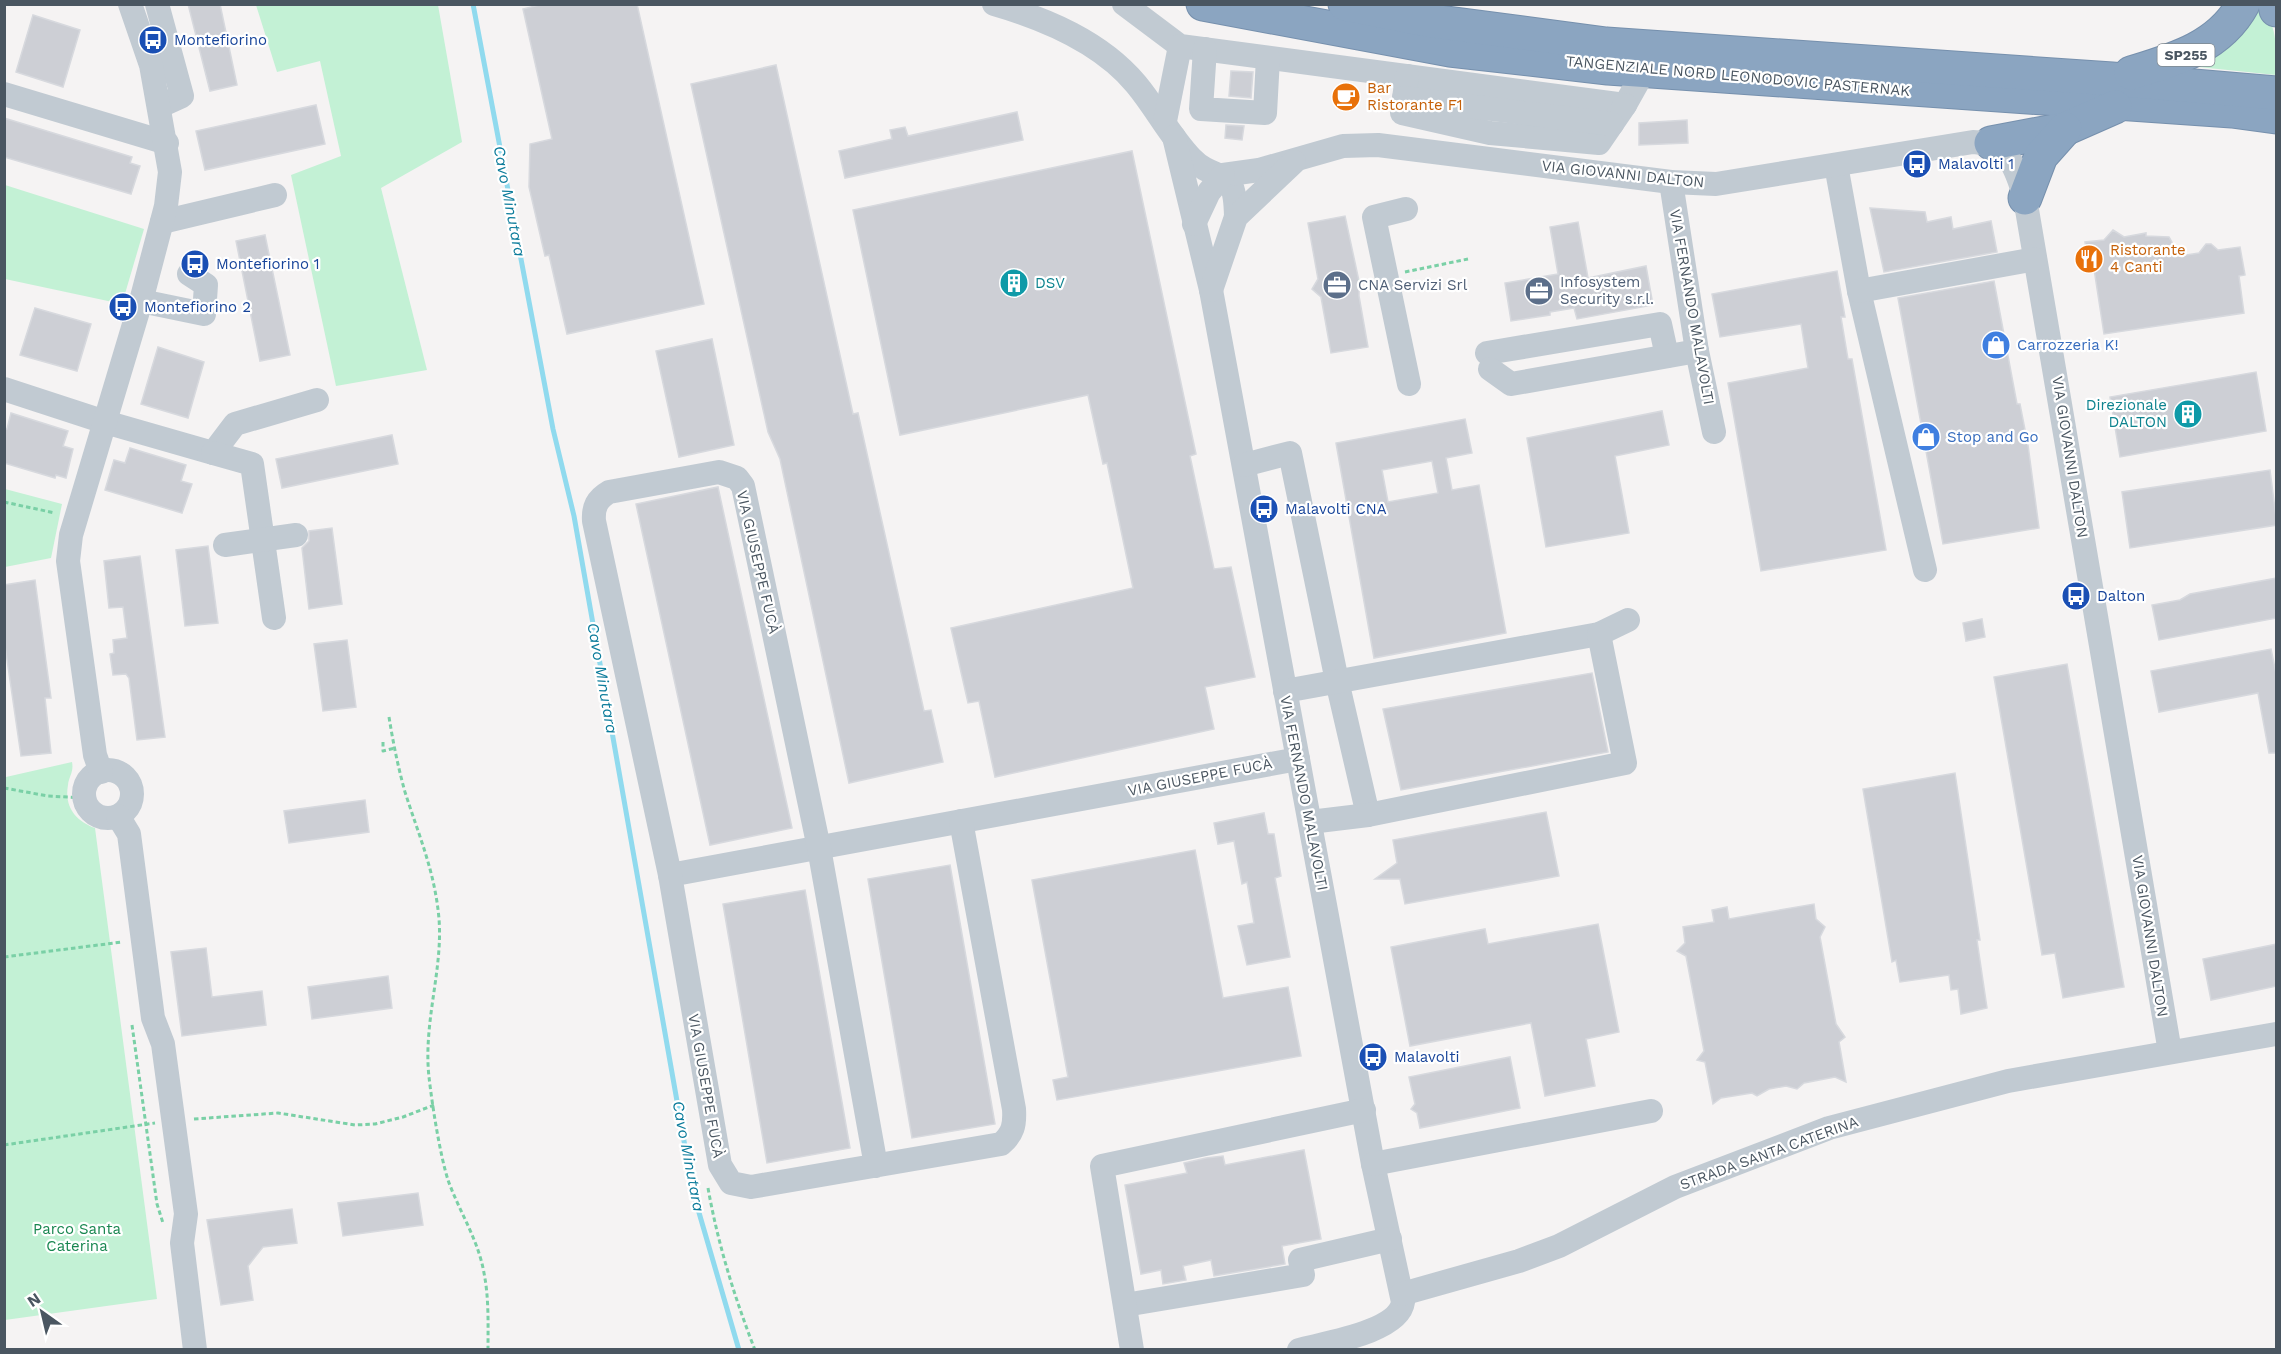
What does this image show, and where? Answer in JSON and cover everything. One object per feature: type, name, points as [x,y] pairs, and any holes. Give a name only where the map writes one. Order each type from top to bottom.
[{"type":"highway","name":"TANGENZIALE NORD LEONODOVIC PASTERNAK","points":[[1203,4],[1450,50],[1644,71],[2116,92],[2277,93]]},
{"type":"highway","name":"TANGENZIALE NORD LEONODOVIC PASTERNAK","points":[[1345,4],[1432,21],[1606,44],[2116,92],[2277,117]]},
{"type":"highway","name":"SP255","points":[[2116,92],[2199,49],[2222,32],[2243,4]]},
{"type":"highway","points":[[2275,4],[2277,9]]},
{"type":"highway","points":[[2025,198],[2040,156],[2065,129],[2116,92]]},
{"type":"highway","points":[[1991,143],[2065,129]]},
{"type":"street","points":[[101,772],[95,755],[68,561],[76,517],[141,301],[162,222],[170,172],[167,143],[151,65],[130,4]]},
{"type":"street","points":[[158,4],[182,96],[160,106]]},
{"type":"street","name":"VIA FERNANDO MALAVOLTI","points":[[994,4],[1052,24],[1094,46],[1134,82],[1193,160],[1206,169],[1223,175],[1236,192],[1236,217],[1211,290]]},
{"type":"street","points":[[1124,4],[1180,46],[1268,58],[1406,87],[1618,114],[1644,71]]},
{"type":"street","points":[[1170,129],[1180,46]]},
{"type":"street","points":[[1205,49],[1202,96],[1266,99],[1268,58]]},
{"type":"street","points":[[4,94],[167,143]]},
{"type":"street","name":"VIA FERNANDO MALAVOLTI","points":[[1170,129],[1211,290],[1373,1164],[1402,1294]]},
{"type":"street","name":"VIA GIOVANNI DALTON","points":[[1223,175],[1259,171],[1343,146],[1378,146],[1671,182],[1716,184],[1972,142],[1991,143],[2017,169],[2025,198],[2060,393],[2169,1053]]},
{"type":"street","name":"VIA FERNANDO MALAVOLTI","points":[[1236,217],[1297,159]]},
{"type":"street","points":[[1836,165],[1859,291],[1925,570]]},
{"type":"street","points":[[1194,224],[1209,192],[1223,175]]},
{"type":"street","name":"VIA FERNANDO MALAVOLTI","points":[[1671,182],[1697,351],[1714,432]]},
{"type":"street","points":[[162,222],[275,195]]},
{"type":"street","points":[[1406,209],[1374,217],[1410,384]]},
{"type":"street","points":[[1859,291],[2035,259]]},
{"type":"street","points":[[141,301],[204,314],[206,285],[189,274]]},
{"type":"street","points":[[1667,356],[1660,324],[1488,361],[1511,384],[1697,351]]},
{"type":"street","points":[[4,389],[105,422],[252,464],[274,618]]},
{"type":"street","points":[[213,453],[235,424],[317,400]]},
{"type":"street","points":[[1244,465],[1290,453],[1337,681],[1368,815]]},
{"type":"street","name":"VIA GIUSEPPE FUCÀ","points":[[876,1166],[819,848],[743,486],[737,478],[728,473],[707,473],[609,492],[601,496],[593,513],[670,875],[720,1165],[725,1176],[739,1186],[751,1187],[876,1166],[1000,1144],[1010,1136],[1015,1124],[961,821]]},
{"type":"street","points":[[225,545],[296,535]]},
{"type":"street","points":[[1285,691],[1599,634],[1628,620]]},
{"type":"street","points":[[1310,822],[1368,815],[1625,763],[1599,634]]},
{"type":"street","name":"VIA GIUSEPPE FUCÀ","points":[[670,875],[1298,759]]},
{"type":"street","points":[[112,823],[131,803],[130,785],[117,772],[101,772],[89,780],[79,797],[93,813],[110,818],[112,823],[129,834],[132,941],[142,1020],[159,1122],[173,1238],[195,1350]]},
{"type":"street","name":"STRADA SANTA CATERINA","points":[[1402,1294],[1519,1261],[1559,1246],[1674,1187],[1828,1128],[2008,1081],[2277,1034]]},
{"type":"street","points":[[1132,1350],[1102,1166],[1364,1110]]},
{"type":"street","points":[[1373,1164],[1651,1112]]},
{"type":"street","points":[[1125,1305],[1303,1275],[1300,1260],[1390,1239]]},
{"type":"street","points":[[1299,1350],[1382,1326],[1399,1313],[1402,1308],[1402,1294]]},
{"type":"path","points":[[1359,281],[1468,259]]},
{"type":"path","points":[[4,502],[76,517]]},
{"type":"path","points":[[389,717],[405,791],[430,862],[439,921],[428,1034],[429,1076],[448,1179],[468,1220],[484,1271],[488,1294],[488,1350]]},
{"type":"path","points":[[383,742],[383,751],[395,748]]},
{"type":"path","points":[[4,788],[48,796],[79,797],[77,809],[112,823]]},
{"type":"path","points":[[119,931],[132,941]]},
{"type":"path","points":[[4,957],[132,941]]},
{"type":"path","points":[[142,1020],[159,1122],[157,1204],[173,1238]]},
{"type":"path","points":[[4,1145],[159,1122],[278,1113],[356,1125],[393,1119],[434,1105]]},
{"type":"path","points":[[707,1185],[717,1237],[730,1285],[755,1350]]},
{"type":"green space","points":[[256,5],[438,5],[462,142],[381,188],[427,370],[336,386],[291,175],[341,156],[320,61],[277,72]]},
{"type":"green space","points":[[2256,5],[2269,19],[2275,36],[2276,75],[2189,66]]},
{"type":"green space","points":[[5,185],[144,229],[122,304],[5,279]]},
{"type":"green space","points":[[5,489],[62,504],[51,558],[5,567]]},
{"type":"green space","name":"Parco Santa Caterina","points":[[72,762],[67,793],[70,806],[77,817],[95,828],[157,1299],[5,1320],[5,773],[6,777]]},
{"type":"building","points":[[188,4],[220,4],[237,85],[210,91]]},
{"type":"building","points":[[543,4],[637,4],[704,304],[567,334],[549,255],[545,256],[529,187],[530,144],[552,139],[523,9]]},
{"type":"building","points":[[33,15],[80,30],[63,87],[16,72]]},
{"type":"building","points":[[776,65],[853,414],[858,413],[924,711],[931,710],[943,762],[849,783],[780,459],[768,432],[691,84]]},
{"type":"building","points":[[1231,71],[1253,72],[1251,98],[1229,96]]},
{"type":"building","points":[[316,105],[325,144],[205,170],[196,131]]},
{"type":"building","points":[[1017,112],[1023,140],[845,178],[839,151],[892,139],[890,130],[905,127],[908,136]]},
{"type":"building","points":[[4,118],[132,157],[130,163],[140,166],[131,194],[4,157]]},
{"type":"building","points":[[1687,120],[1688,143],[1639,145],[1639,123]]},
{"type":"building","points":[[1226,125],[1244,126],[1242,140],[1225,138]]},
{"type":"building","points":[[1132,151],[1196,454],[1190,456],[1214,569],[1231,567],[1255,677],[1205,687],[1214,729],[995,777],[979,701],[968,703],[951,628],[1133,588],[1107,463],[1103,464],[1088,395],[900,435],[853,210]]},
{"type":"building","points":[[1870,208],[1925,212],[1927,222],[1951,217],[1953,229],[1991,221],[1997,252],[1884,272]]},
{"type":"building","name":"CNA Servizi Srl","points":[[1345,216],[1359,281],[1359,296],[1368,347],[1331,353],[1321,297],[1312,289],[1318,279],[1308,223]]},
{"type":"building","points":[[1578,222],[1588,278],[1646,266],[1653,305],[1577,319],[1574,308],[1550,312],[1550,315],[1511,321],[1505,283],[1558,274],[1550,227]]},
{"type":"building","points":[[2113,230],[2124,237],[2146,233],[2146,236],[2169,237],[2180,256],[2199,253],[2206,244],[2211,244],[2218,250],[2240,247],[2245,275],[2239,276],[2244,313],[2104,334],[2094,269],[2089,270],[2085,242],[2104,240]]},
{"type":"building","points":[[265,235],[290,355],[260,361],[236,241]]},
{"type":"building","points":[[1837,271],[1845,317],[1841,317],[1848,359],[1852,359],[1886,550],[1761,571],[1728,383],[1808,368],[1801,324],[1720,337],[1712,294]]},
{"type":"building","points":[[1994,281],[2017,404],[2020,404],[2028,445],[2039,528],[1943,544],[1898,298]]},
{"type":"building","points":[[35,308],[91,324],[77,371],[20,355]]},
{"type":"building","points":[[712,339],[734,445],[679,457],[656,351]]},
{"type":"building","points":[[158,347],[204,362],[188,418],[141,404]]},
{"type":"building","name":"Direzionale DALTON","points":[[2256,372],[2266,431],[2120,457],[2110,397]]},
{"type":"building","points":[[1662,411],[1669,445],[1615,456],[1629,533],[1546,547],[1527,438]]},
{"type":"building","points":[[11,413],[68,431],[63,446],[73,449],[66,478],[56,475],[55,478],[4,463],[4,429],[7,429]]},
{"type":"building","points":[[1465,419],[1472,453],[1446,458],[1452,490],[1479,485],[1506,633],[1374,658],[1336,443]],"holes":[[[1432,461],[1438,493],[1388,502],[1382,470]]]},
{"type":"building","points":[[392,435],[398,464],[282,488],[276,459]]},
{"type":"building","points":[[130,448],[186,465],[181,481],[192,484],[182,513],[105,490],[114,460],[125,463]]},
{"type":"building","points":[[2270,470],[2277,525],[2130,548],[2122,492]]},
{"type":"building","points":[[718,487],[792,828],[710,845],[636,504]]},
{"type":"building","points":[[332,528],[342,604],[309,609],[302,548],[309,541],[309,531]]},
{"type":"building","points":[[208,546],[218,623],[185,626],[176,550]]},
{"type":"building","points":[[140,556],[165,737],[137,740],[129,678],[126,674],[113,675],[110,654],[114,653],[113,640],[127,638],[123,607],[109,608],[104,561]]},
{"type":"building","points":[[2277,578],[2277,618],[2159,640],[2152,605],[2180,600],[2190,594]]},
{"type":"building","points":[[35,580],[51,698],[45,698],[51,753],[21,756],[4,639],[4,585]]},
{"type":"building","points":[[1982,619],[1985,637],[1966,641],[1963,623]]},
{"type":"building","points":[[347,640],[356,707],[323,711],[314,644]]},
{"type":"building","points":[[2271,649],[2277,678],[2277,753],[2269,753],[2258,693],[2159,712],[2151,671]]},
{"type":"building","points":[[2067,664],[2124,987],[2063,998],[2055,953],[2042,955],[1994,677]]},
{"type":"building","points":[[1592,673],[1608,752],[1401,790],[1383,709]]},
{"type":"building","points":[[1955,773],[1980,940],[1977,940],[1987,1008],[1961,1014],[1958,989],[1951,990],[1949,975],[1900,982],[1896,960],[1892,962],[1863,789]]},
{"type":"building","points":[[365,800],[369,832],[289,843],[284,811]]},
{"type":"building","points":[[1546,812],[1559,876],[1405,904],[1400,879],[1375,879],[1397,863],[1393,840]]},
{"type":"building","points":[[1264,813],[1268,834],[1274,834],[1281,876],[1275,878],[1290,957],[1247,965],[1238,926],[1254,923],[1247,882],[1242,884],[1234,841],[1218,844],[1214,823]]},
{"type":"building","points":[[1195,850],[1223,998],[1288,987],[1301,1056],[1057,1100],[1053,1080],[1068,1077],[1032,880]]},
{"type":"building","points":[[950,865],[995,1124],[912,1138],[868,879]]},
{"type":"building","points":[[805,890],[850,1148],[767,1163],[723,904]]},
{"type":"building","points":[[1814,904],[1816,919],[1825,927],[1820,937],[1836,1024],[1845,1037],[1839,1042],[1846,1082],[1835,1077],[1804,1083],[1797,1089],[1786,1086],[1769,1089],[1757,1096],[1752,1093],[1721,1098],[1713,1104],[1705,1062],[1697,1060],[1704,1051],[1686,956],[1677,951],[1685,943],[1683,927],[1714,922],[1712,910],[1727,907],[1729,919]]},
{"type":"building","points":[[1598,924],[1619,1032],[1586,1039],[1595,1086],[1545,1096],[1531,1023],[1410,1046],[1391,947],[1485,929],[1488,944]]},
{"type":"building","points":[[2277,944],[2277,986],[2211,1000],[2203,959]]},
{"type":"building","points":[[206,948],[212,997],[262,991],[266,1025],[182,1036],[171,952]]},
{"type":"building","points":[[388,976],[392,1008],[312,1019],[308,987]]},
{"type":"building","points":[[1510,1057],[1520,1108],[1420,1128],[1417,1113],[1411,1109],[1415,1104],[1409,1077]]},
{"type":"building","points":[[1304,1150],[1321,1239],[1282,1246],[1285,1264],[1214,1276],[1211,1260],[1183,1266],[1186,1280],[1163,1284],[1161,1270],[1141,1274],[1125,1185],[1187,1173],[1184,1163],[1206,1158],[1223,1156],[1225,1165]]},
{"type":"building","points":[[418,1193],[423,1225],[343,1236],[338,1203]]},
{"type":"building","points":[[292,1209],[297,1243],[263,1247],[248,1266],[253,1300],[221,1305],[207,1220]]},
{"type":"waterway","name":"Cavo Minutara","points":[[473,4],[553,429],[574,516],[693,1192],[739,1350]]},
{"type":"place","name":"Montefiorino","points":[[153,40]]},
{"type":"place","name":"Bar Ristorante F1","points":[[1346,97]]},
{"type":"place","name":"Malavolti 1","points":[[1917,164]]},
{"type":"place","name":"Ristorante 4 Canti","points":[[2089,259]]},
{"type":"place","name":"Montefiorino 1","points":[[195,264]]},
{"type":"place","name":"DSV","points":[[1014,283]]},
{"type":"place","name":"CNA Servizi Srl","points":[[1337,285]]},
{"type":"place","name":"Infosystem Security s.r.l.","points":[[1539,291]]},
{"type":"place","name":"Montefiorino 2","points":[[123,307]]},
{"type":"place","name":"Carrozzeria K!","points":[[1996,345]]},
{"type":"place","name":"Direzionale DALTON","points":[[2188,414]]},
{"type":"place","name":"Stop and Go","points":[[1926,437]]},
{"type":"place","name":"Malavolti CNA","points":[[1264,509]]},
{"type":"place","name":"Dalton","points":[[2076,596]]},
{"type":"place","name":"Malavolti","points":[[1373,1057]]}]
